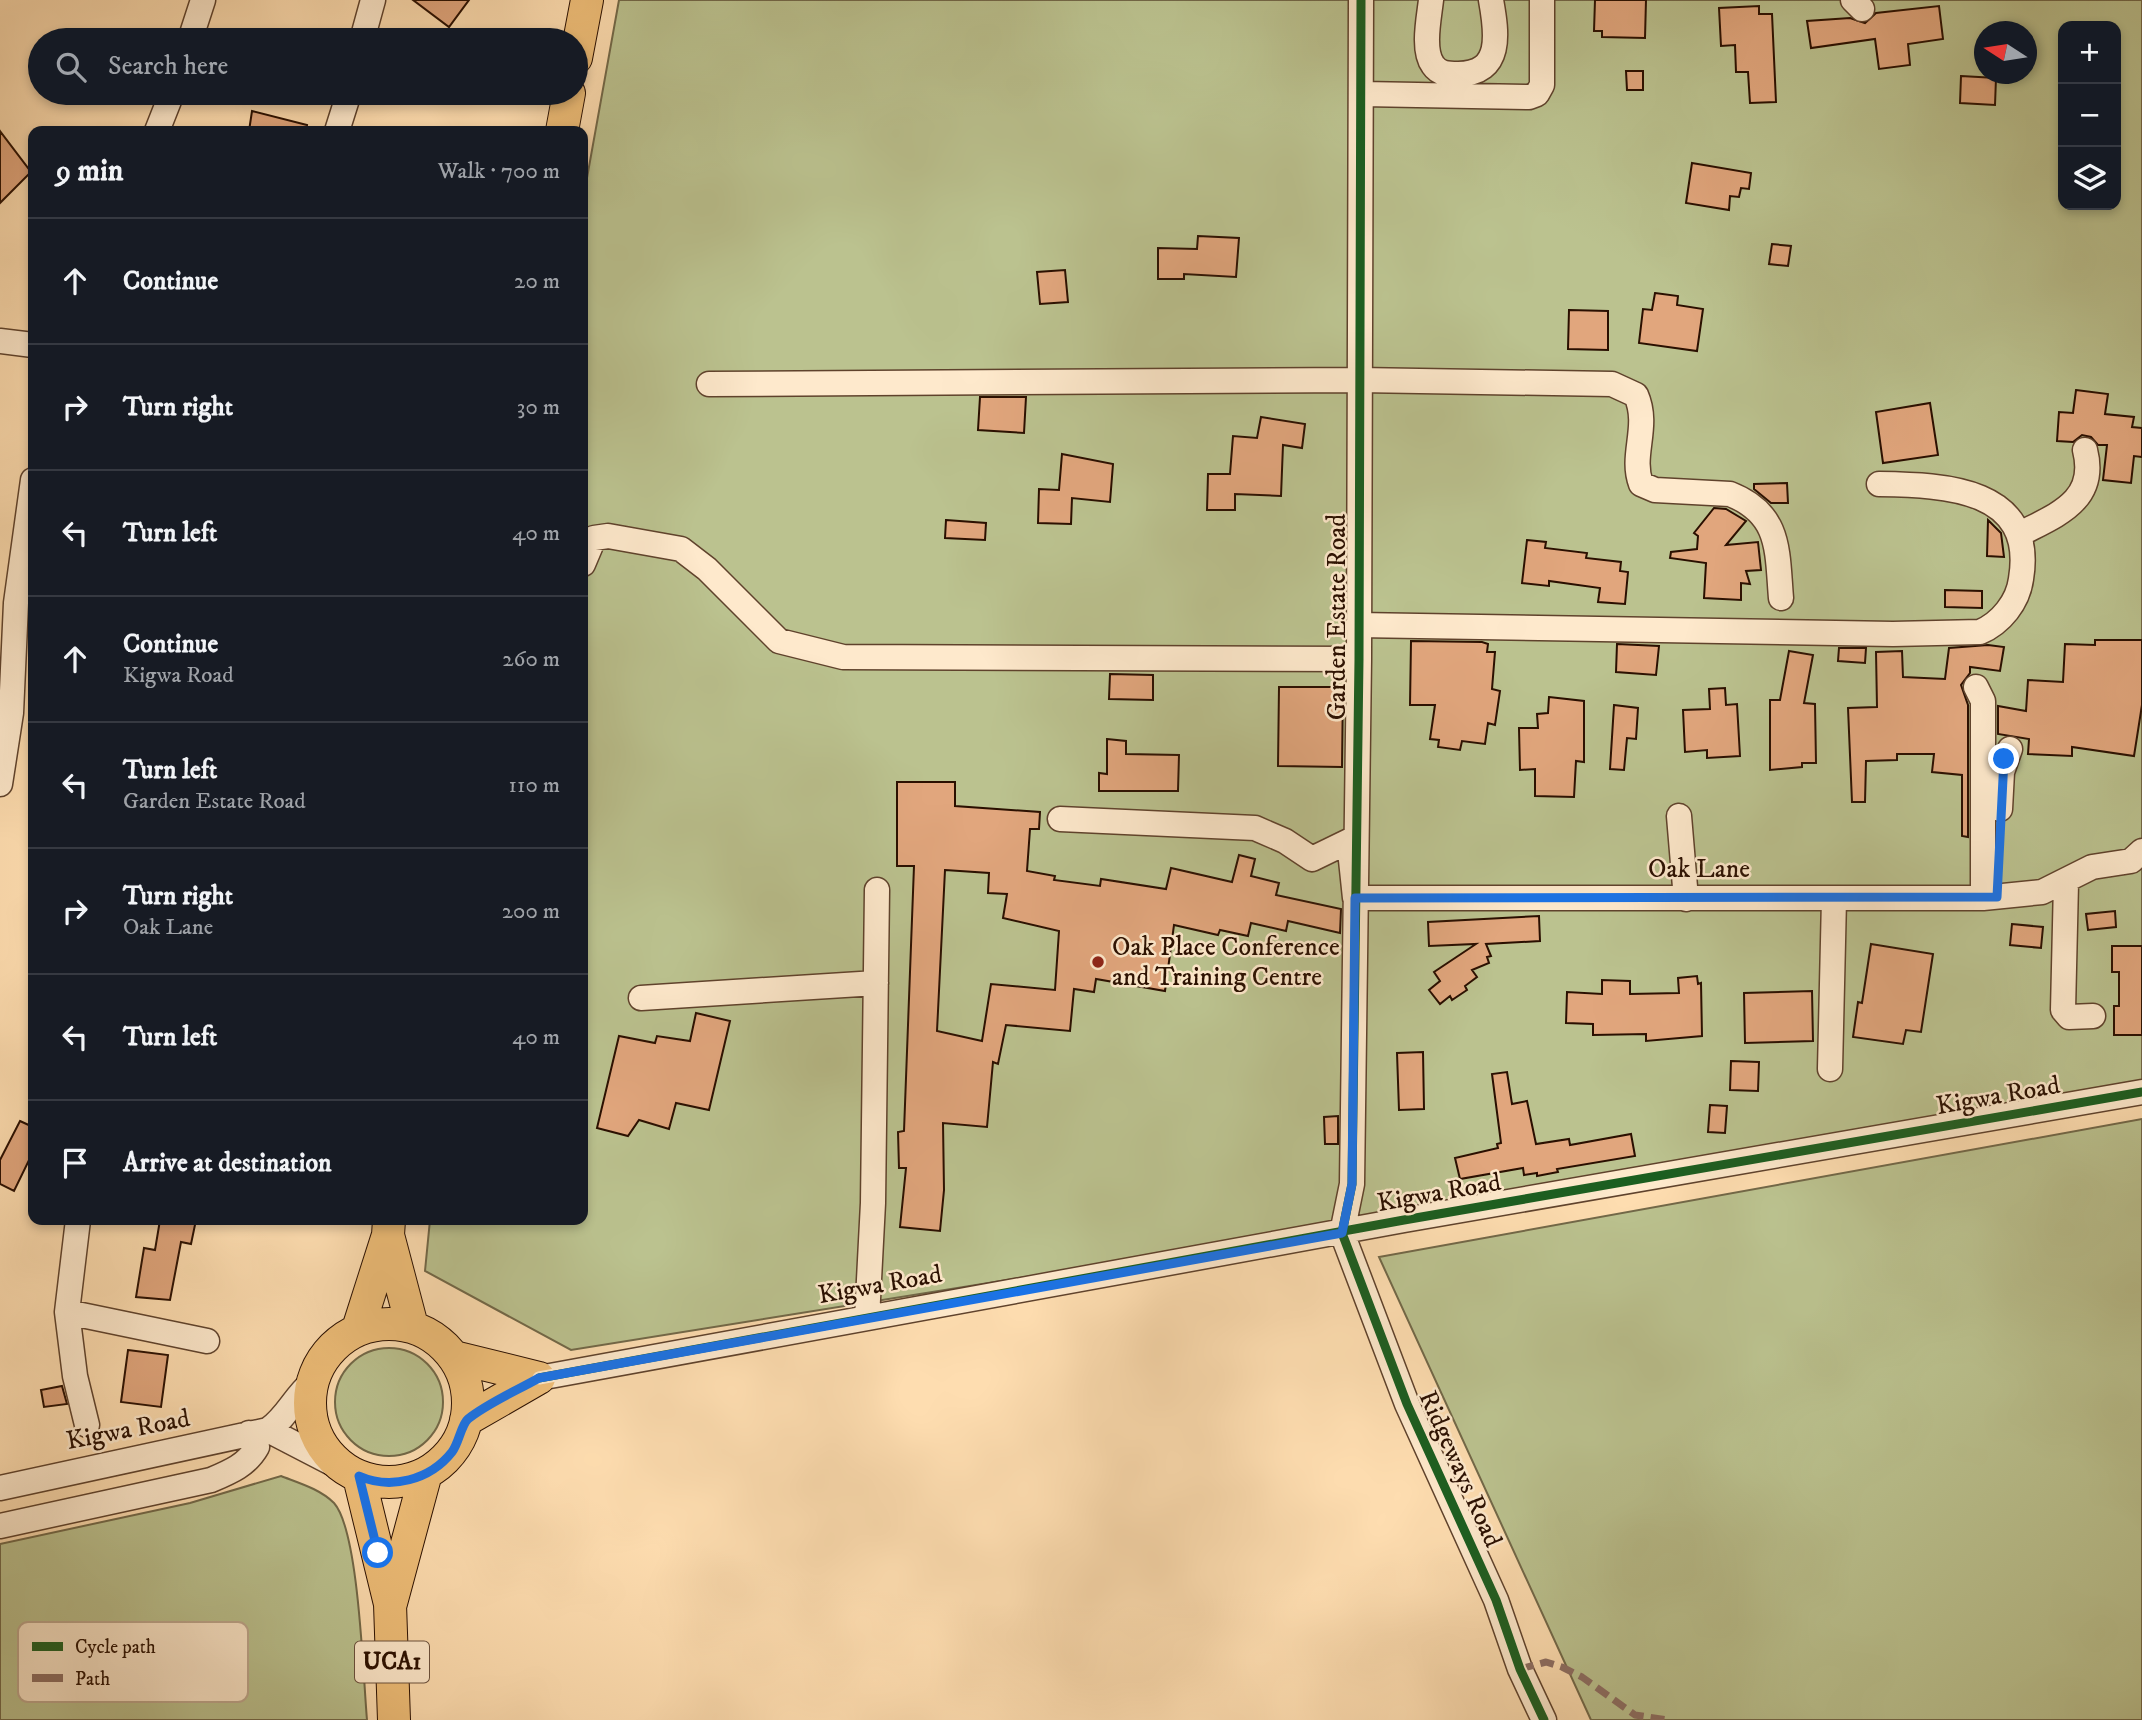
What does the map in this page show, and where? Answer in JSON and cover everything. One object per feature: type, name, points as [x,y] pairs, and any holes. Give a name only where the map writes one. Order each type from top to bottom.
[{"type":"main road","points":[[582,28],[587,0]]},
{"type":"main road","points":[[563,126],[567,105]]},
{"type":"main road","points":[[389,1227],[412,1326]]},
{"type":"main road","points":[[358,1329],[389,1227]]},
{"type":"main road","points":[[376,1324],[412,1326],[441,1342],[454,1357],[463,1375],[468,1395],[466,1420],[452,1452],[426,1473],[393,1483],[354,1474],[331,1458],[317,1439],[310,1417],[312,1382],[326,1353],[342,1338],[358,1329],[376,1324]]},
{"type":"main road","points":[[454,1357],[539,1378]]},
{"type":"main road","points":[[466,1420],[539,1378]]},
{"type":"main road","name":"UCA1","points":[[390,1604],[426,1473]]},
{"type":"main road","name":"UCA1","points":[[354,1474],[390,1604],[394,1720]]},
{"type":"street","points":[[194,28],[203,0]]},
{"type":"street","points":[[365,28],[373,0]]},
{"type":"street","name":"Garden Estate Road","points":[[1342,1233],[1352,1184],[1359,659],[1363,94],[1361,0]]},
{"type":"street","points":[[1431,0],[1429,53],[1433,65],[1443,74],[1462,74],[1485,68],[1492,59],[1495,43],[1492,0]]},
{"type":"street","points":[[1363,94],[1529,97],[1537,94],[1542,85],[1542,0]]},
{"type":"street","points":[[159,126],[167,105]]},
{"type":"street","points":[[339,126],[345,105]]},
{"type":"street","points":[[0,341],[28,344]]},
{"type":"street","points":[[709,384],[1359,380],[1612,384],[1636,395],[1642,410],[1637,473],[1641,484],[1655,489],[1730,494],[1742,498],[1772,526],[1777,538],[1781,598]]},
{"type":"street","points":[[2020,534],[2062,512],[2077,500],[2089,464],[2085,450]]},
{"type":"street","points":[[1358,625],[1893,634],[1980,632],[1993,626],[2007,611],[2020,587],[2024,561],[2020,534],[2007,514],[1971,495],[1941,485],[1880,484]]},
{"type":"street","points":[[0,784],[11,713],[16,603],[28,516]]},
{"type":"street","points":[[588,552],[594,538],[608,536],[681,549],[707,569],[779,641],[843,657],[1359,659]]},
{"type":"street","points":[[1976,687],[1983,701],[1990,898]]},
{"type":"street","points":[[1990,898],[2002,772],[2010,749]]},
{"type":"street","points":[[1679,816],[1686,899]]},
{"type":"street","points":[[1059,819],[1255,828],[1285,841],[1312,859],[1349,842],[1355,898]]},
{"type":"street","name":"Oak Lane","points":[[1355,898],[1990,898],[2042,892],[2066,883],[2092,867],[2131,861],[2142,851]]},
{"type":"street","points":[[2066,883],[2063,1010],[2069,1017],[2093,1016]]},
{"type":"street","points":[[867,1318],[873,1203],[877,891]]},
{"type":"street","points":[[1830,1069],[1833,899]]},
{"type":"street","points":[[640,998],[876,983]]},
{"type":"street","name":"Kigwa Road","points":[[539,1378],[2142,1092]]},
{"type":"street","points":[[77,1225],[67,1312],[75,1376],[87,1425]]},
{"type":"street","name":"Ridgeways Road","points":[[1342,1233],[1407,1404],[1496,1600],[1520,1669],[1544,1720]]},
{"type":"street","points":[[67,1312],[207,1341]]},
{"type":"street","points":[[259,1432],[281,1421],[298,1394],[312,1382]]},
{"type":"street","points":[[259,1432],[354,1474]]},
{"type":"street","points":[[0,1527],[211,1480],[232,1471],[251,1457],[257,1447],[259,1432]]},
{"type":"street","name":"Kigwa Road","points":[[0,1488],[259,1432]]},
{"type":"green space","points":[[619,0],[2142,0],[2142,1098],[571,1350],[425,1271],[430,1225],[588,1225],[588,172]]},
{"type":"green space","points":[[2142,1119],[2142,1720],[1591,1720],[1379,1257]]},
{"type":"green space","points":[[389,1348],[410,1352],[427,1364],[439,1381],[443,1402],[439,1423],[427,1440],[410,1452],[389,1456],[368,1452],[351,1440],[339,1423],[335,1402],[339,1381],[351,1364],[368,1352]]},
{"type":"green space","points":[[281,1476],[309,1487],[334,1503],[349,1543],[354,1572],[367,1720],[0,1720],[0,1544],[190,1503]]},
{"type":"building","points":[[413,0],[469,0],[449,27]]},
{"type":"building","points":[[1595,0],[1646,0],[1645,38],[1602,37],[1602,31],[1594,31]]},
{"type":"building","points":[[1759,6],[1759,14],[1772,14],[1776,102],[1750,103],[1748,72],[1736,72],[1735,45],[1721,46],[1719,8]]},
{"type":"building","points":[[1939,6],[1943,39],[1908,44],[1910,65],[1879,69],[1875,39],[1811,48],[1807,21],[1850,18],[1865,23],[1876,13]]},
{"type":"building","points":[[1626,71],[1643,71],[1643,90],[1627,90]]},
{"type":"building","points":[[1961,76],[1974,77],[1974,84],[1996,84],[1995,105],[1960,103]]},
{"type":"building","points":[[252,111],[307,125],[307,126],[250,126]]},
{"type":"building","points":[[0,131],[28,168],[28,175],[0,203]]},
{"type":"building","points":[[1692,163],[1751,173],[1749,189],[1741,188],[1739,197],[1730,196],[1729,210],[1686,203]]},
{"type":"building","points":[[1198,236],[1239,238],[1236,277],[1184,274],[1184,279],[1158,279],[1158,248],[1197,249]]},
{"type":"building","points":[[1772,244],[1791,246],[1788,266],[1769,264]]},
{"type":"building","points":[[1065,270],[1068,302],[1040,304],[1037,272]]},
{"type":"building","points":[[1655,293],[1678,296],[1677,305],[1703,309],[1697,351],[1639,343],[1643,309],[1652,310]]},
{"type":"building","points":[[1569,310],[1608,311],[1608,350],[1568,349]]},
{"type":"building","points":[[2076,390],[2108,394],[2105,414],[2134,417],[2132,427],[2142,428],[2142,457],[2134,456],[2131,483],[2103,480],[2107,445],[2098,445],[2091,437],[2082,435],[2073,442],[2057,441],[2059,412],[2073,413]]},
{"type":"building","points":[[980,397],[1026,397],[1024,433],[978,430]]},
{"type":"building","points":[[1930,403],[1938,455],[1883,463],[1876,412]]},
{"type":"building","points":[[1261,417],[1305,424],[1302,448],[1283,445],[1281,496],[1235,494],[1235,510],[1207,510],[1208,474],[1230,474],[1233,436],[1257,438]]},
{"type":"building","points":[[1062,454],[1113,464],[1110,502],[1072,498],[1071,524],[1038,523],[1039,489],[1059,490]]},
{"type":"building","points":[[1787,483],[1788,503],[1771,503],[1754,489],[1754,484]]},
{"type":"building","points":[[1714,508],[1726,509],[1746,521],[1726,545],[1758,542],[1761,570],[1746,571],[1750,584],[1741,583],[1741,600],[1704,598],[1706,563],[1670,558],[1671,552],[1697,549],[1698,536],[1694,533]]},
{"type":"building","points":[[946,520],[986,523],[985,540],[945,538]]},
{"type":"building","points":[[1988,520],[2001,533],[2004,557],[1987,556]]},
{"type":"building","points":[[1527,540],[1546,542],[1545,548],[1587,553],[1586,558],[1621,562],[1620,571],[1628,572],[1625,604],[1598,602],[1600,588],[1549,581],[1549,586],[1522,583]]},
{"type":"building","points":[[1945,590],[1982,591],[1982,608],[1945,607]]},
{"type":"building","points":[[2095,640],[2142,640],[2142,705],[2134,756],[2072,747],[2072,756],[2028,754],[2029,739],[1998,734],[1998,706],[2026,711],[2028,680],[2063,682],[2065,644],[2095,645]]},
{"type":"building","points":[[1411,641],[1482,642],[1488,644],[1487,652],[1495,652],[1492,689],[1500,691],[1495,725],[1488,723],[1485,744],[1462,741],[1460,750],[1438,747],[1439,740],[1430,739],[1435,705],[1410,705]]},
{"type":"building","points":[[1617,644],[1659,646],[1656,675],[1616,672]]},
{"type":"building","points":[[1988,645],[2004,647],[2000,671],[1970,667],[1970,673],[1961,685],[1968,705],[1968,837],[1962,836],[1962,775],[1932,772],[1934,754],[1897,754],[1897,760],[1866,761],[1865,802],[1852,802],[1848,708],[1877,707],[1876,652],[1902,651],[1903,677],[1945,679],[1949,648]]},
{"type":"building","points":[[1839,648],[1866,648],[1865,663],[1838,661]]},
{"type":"building","points":[[1789,651],[1813,655],[1804,703],[1815,704],[1816,763],[1802,763],[1802,767],[1770,770],[1770,700],[1780,700]]},
{"type":"building","points":[[1110,674],[1153,675],[1153,700],[1109,699]]},
{"type":"building","points":[[1279,687],[1343,687],[1342,767],[1278,766]]},
{"type":"building","points":[[1725,688],[1726,705],[1737,704],[1740,756],[1707,758],[1707,750],[1685,752],[1683,710],[1710,709],[1709,689]]},
{"type":"building","points":[[1549,697],[1584,701],[1584,762],[1576,761],[1574,797],[1535,796],[1535,769],[1520,770],[1519,728],[1538,728],[1537,714],[1548,713]]},
{"type":"building","points":[[1614,705],[1638,708],[1636,739],[1627,738],[1624,770],[1610,769]]},
{"type":"building","points":[[1107,739],[1126,741],[1126,754],[1179,755],[1178,791],[1099,791],[1099,773],[1107,774]]},
{"type":"building","points":[[897,782],[955,782],[955,806],[1040,812],[1039,829],[1030,829],[1027,871],[1055,876],[1054,880],[1100,886],[1101,879],[1166,889],[1171,868],[1232,882],[1239,855],[1255,859],[1251,876],[1279,883],[1276,895],[1341,909],[1340,933],[1288,921],[1286,931],[1251,923],[1248,936],[1220,930],[1218,935],[1174,925],[1165,991],[1096,979],[1094,992],[1074,989],[1070,1031],[1006,1025],[998,1064],[993,1062],[987,1127],[943,1123],[944,1190],[940,1231],[900,1227],[906,1168],[899,1168],[898,1132],[904,1131],[914,866],[897,866]],"holes":[[[945,870],[989,873],[988,893],[1007,894],[1003,918],[1059,931],[1055,990],[991,984],[982,1041],[937,1031]]]},
{"type":"building","points":[[2115,911],[2116,927],[2088,930],[2086,914]]},
{"type":"building","points":[[1539,916],[1540,941],[1486,944],[1491,956],[1487,957],[1489,963],[1472,970],[1477,977],[1465,986],[1467,990],[1452,1000],[1450,996],[1440,1004],[1429,990],[1440,981],[1434,972],[1476,944],[1429,946],[1428,922]]},
{"type":"building","points":[[2012,924],[2043,927],[2041,948],[2010,945]]},
{"type":"building","points":[[1871,944],[1933,954],[1921,1032],[1906,1030],[1903,1044],[1853,1037],[1858,1002],[1862,1003]]},
{"type":"building","points":[[2112,946],[2142,946],[2142,1035],[2114,1035],[2114,1006],[2119,1006],[2119,972],[2112,972]]},
{"type":"building","points":[[1697,976],[1698,984],[1701,983],[1702,1036],[1646,1041],[1646,1034],[1593,1035],[1593,1024],[1566,1023],[1567,992],[1602,994],[1602,980],[1630,981],[1630,994],[1679,993],[1678,978]]},
{"type":"building","points":[[1812,991],[1813,1041],[1745,1043],[1744,993]]},
{"type":"building","points":[[696,1013],[730,1021],[709,1110],[676,1103],[669,1129],[639,1120],[628,1136],[597,1128],[619,1036],[655,1043],[657,1036],[690,1041]]},
{"type":"building","points":[[1423,1052],[1424,1109],[1399,1110],[1397,1053]]},
{"type":"building","points":[[1731,1061],[1759,1062],[1758,1091],[1730,1090]]},
{"type":"building","points":[[1507,1072],[1512,1104],[1527,1101],[1536,1144],[1569,1139],[1570,1145],[1631,1134],[1635,1156],[1557,1169],[1558,1172],[1537,1176],[1537,1173],[1524,1175],[1523,1168],[1460,1179],[1455,1158],[1498,1148],[1497,1144],[1501,1143],[1492,1074]]},
{"type":"building","points":[[1710,1105],[1727,1106],[1725,1133],[1708,1132]]},
{"type":"building","points":[[1338,1116],[1338,1144],[1325,1144],[1324,1117]]},
{"type":"building","points":[[20,1121],[28,1125],[28,1162],[14,1191],[0,1184],[0,1160]]},
{"type":"building","points":[[159,1225],[195,1225],[191,1244],[181,1242],[170,1300],[136,1297],[144,1248],[155,1250]]},
{"type":"building","points":[[128,1350],[168,1355],[161,1407],[121,1402]]},
{"type":"building","points":[[62,1386],[67,1404],[44,1407],[41,1390]]},
{"type":"marked path","points":[[1520,1669],[1546,1662],[1562,1667],[1582,1677],[1635,1715],[1668,1720]]},
{"type":"cycle path","points":[[1361,0],[1359,659],[1352,1184],[1342,1233],[1407,1404],[1496,1600],[1520,1669],[1544,1720]]},
{"type":"cycle path","points":[[539,1378],[1404,1220],[2142,1092]]},
{"type":"place","name":"Oak Place Conference and Training Centre","points":[[1098,962]]},
{"type":"route","points":[[378,1553],[359,1476],[370,1481],[393,1483],[415,1479],[436,1468],[452,1452],[466,1420],[539,1378],[1342,1233],[1352,1184],[1355,898],[1997,897],[2004,759]]}]
